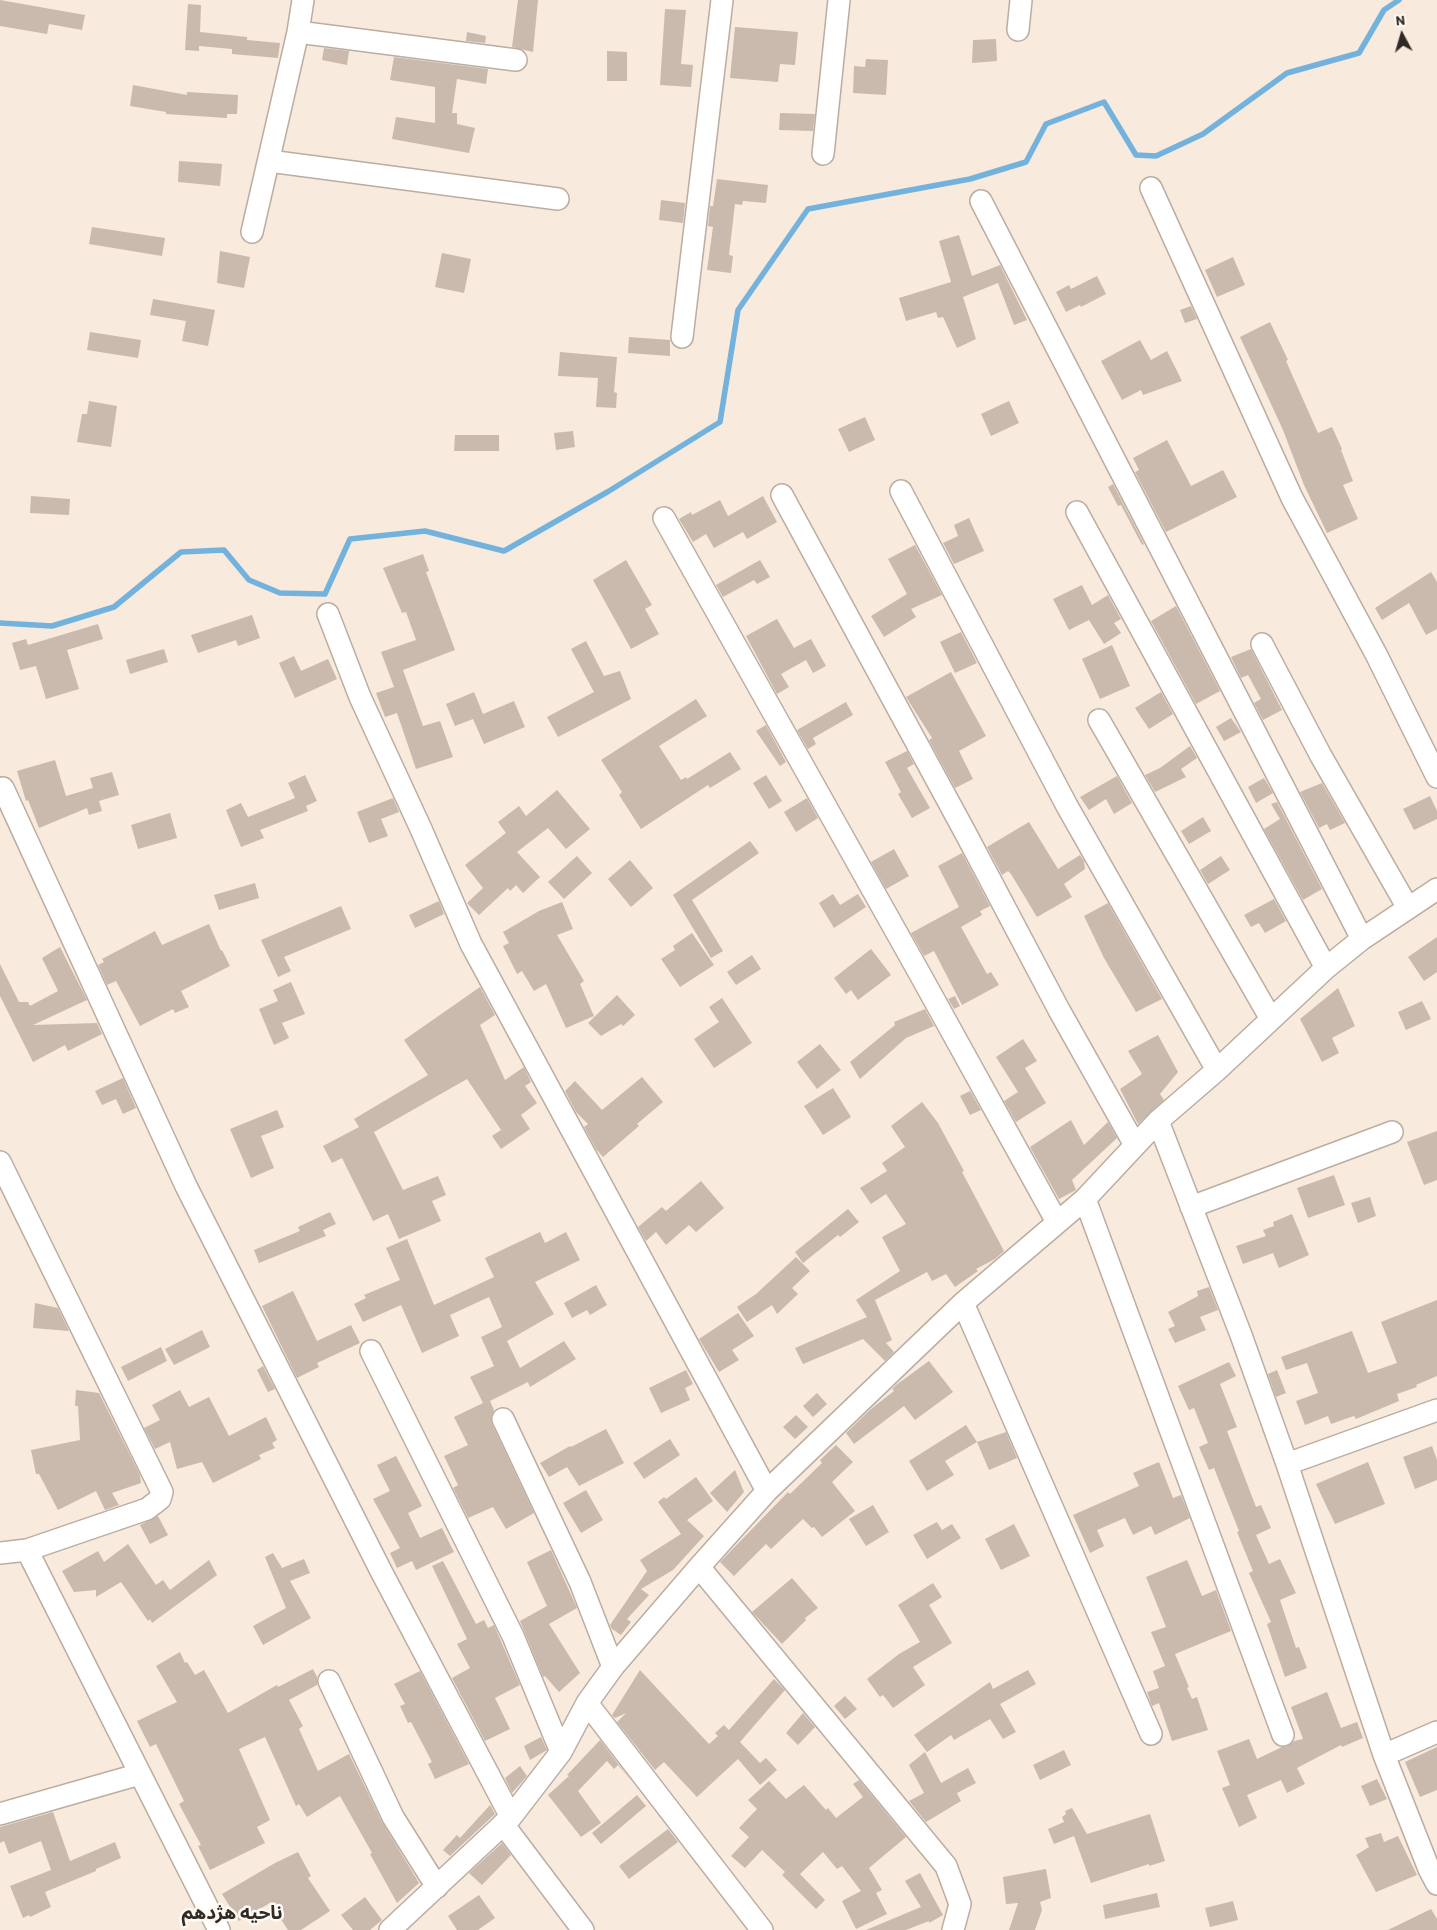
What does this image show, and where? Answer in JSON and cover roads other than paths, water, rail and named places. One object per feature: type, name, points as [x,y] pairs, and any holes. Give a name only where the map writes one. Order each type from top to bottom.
[{"type":"street","points":[[252,232],[298,32],[303,0]]},
{"type":"street","points":[[682,337],[722,0]]},
{"type":"street","points":[[823,154],[839,0]]},
{"type":"street","points":[[1018,30],[1021,0]]},
{"type":"street","points":[[298,32],[516,60]]},
{"type":"street","points":[[269,161],[558,199]]},
{"type":"street","points":[[1151,188],[1292,498],[1376,654],[1437,777]]},
{"type":"street","points":[[981,202],[1110,447],[1210,646],[1362,939]]},
{"type":"street","points":[[901,491],[1068,806],[1217,1070]]},
{"type":"street","points":[[782,496],[966,834],[1059,1010],[1135,1145]]},
{"type":"street","points":[[1077,512],[1326,968]]},
{"type":"street","points":[[664,518],[907,950],[1057,1222]]},
{"type":"street","points":[[328,614],[360,697],[472,944],[767,1491]]},
{"type":"street","points":[[1262,644],[1321,756],[1408,908]]},
{"type":"street","points":[[1099,720],[1271,1019]]},
{"type":"street","points":[[3,788],[186,1186],[507,1821],[583,1930]]},
{"type":"street","points":[[390,1930],[507,1821],[561,1752],[587,1703],[613,1668],[698,1567],[767,1491],[964,1303],[1085,1199],[1158,1122],[1217,1070],[1326,968],[1362,939],[1437,889]]},
{"type":"street","points":[[1158,1122],[1241,1336],[1287,1464],[1384,1755],[1434,1873]]},
{"type":"street","points":[[1191,1207],[1392,1132]]},
{"type":"street","points":[[0,1162],[162,1492],[160,1500],[147,1509],[28,1550],[0,1553]]},
{"type":"street","points":[[1085,1199],[1283,1735]]},
{"type":"street","points":[[964,1303],[1151,1734]]},
{"type":"street","points":[[372,1351],[513,1636],[561,1752]]},
{"type":"street","points":[[1287,1464],[1437,1410]]},
{"type":"street","points":[[503,1419],[580,1582],[613,1668]]},
{"type":"street","points":[[28,1550],[219,1930]]},
{"type":"street","points":[[698,1567],[946,1866],[960,1904],[953,1930]]},
{"type":"street","points":[[329,1681],[393,1817],[437,1887]]},
{"type":"street","points":[[587,1703],[762,1930]]},
{"type":"street","points":[[1384,1755],[1437,1732]]},
{"type":"street","points":[[0,1814],[140,1774]]},
{"type":"waterway","points":[[0,623],[52,626],[114,607],[181,552],[224,550],[249,580],[280,593],[325,594],[350,539],[425,531],[504,551],[609,491],[720,422],[738,310],[808,209],[970,179],[1026,162],[1046,124],[1104,102],[1136,155],[1156,156],[1203,134],[1287,73],[1359,53],[1384,10],[1399,0]]},
{"type":"district","name":"ناحیه هژدهم","points":[[232,1913]]}]
